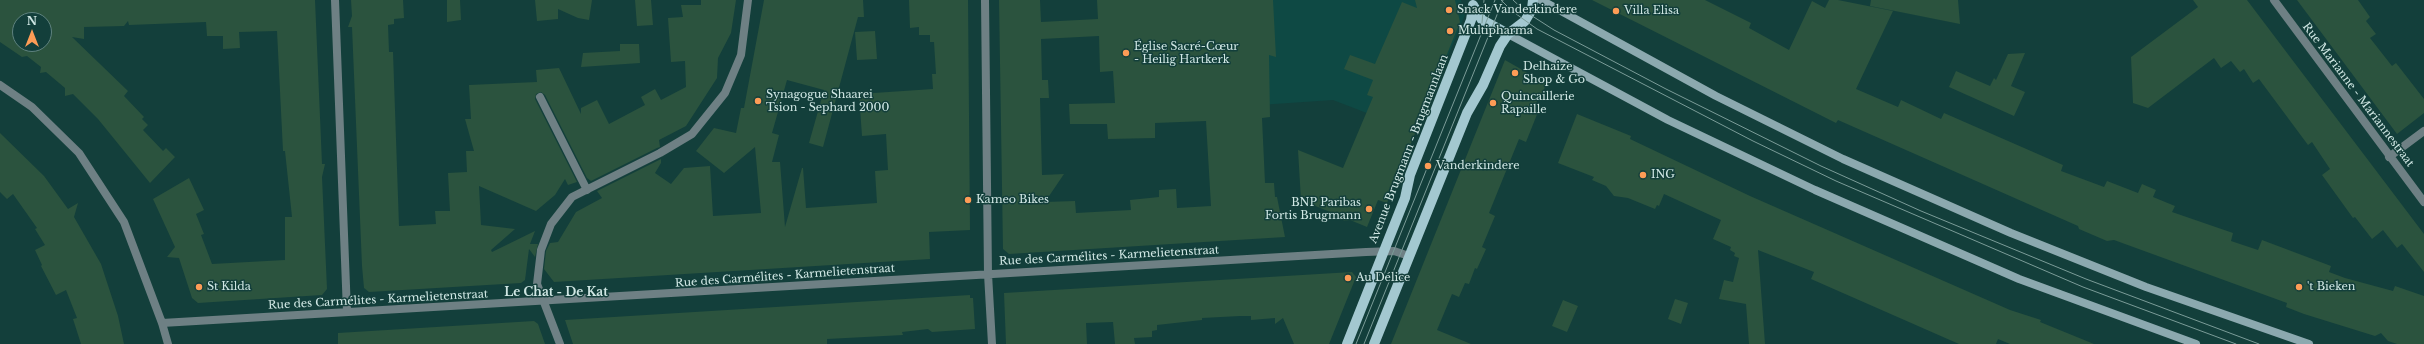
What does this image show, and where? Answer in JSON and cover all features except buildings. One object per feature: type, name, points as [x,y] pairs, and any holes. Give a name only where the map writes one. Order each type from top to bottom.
[{"type":"main road","points":[[1374,344],[1409,256],[1433,202],[1467,112],[1483,85],[1500,46],[1508,34],[1525,21],[1532,9],[1533,0]]},
{"type":"main road","points":[[1541,0],[1716,96],[1844,159],[2040,245],[2146,287],[2309,344]]},
{"type":"main road","points":[[1472,3],[1478,15],[1490,26],[1508,34],[1668,120],[1815,190],[2019,279],[2196,344]]},
{"type":"main road","name":"Avenue Brugmann - Brugmannlaan","points":[[1347,344],[1405,198],[1410,174],[1471,20],[1472,3]]},
{"type":"street","points":[[335,0],[347,312]]},
{"type":"street","points":[[560,344],[537,284],[541,250],[551,224],[572,197],[660,154],[692,134],[725,94],[741,55],[748,0]]},
{"type":"street","points":[[985,0],[988,274],[992,344]]},
{"type":"street","name":"Rue Marianne - Mariannestraat","points":[[2274,0],[2389,157],[2424,202]]},
{"type":"street","points":[[0,84],[32,107],[79,154],[124,222],[162,323],[168,344]]},
{"type":"street","points":[[540,97],[587,190]]},
{"type":"street","points":[[2389,157],[2424,131]]},
{"type":"street","name":"Rue des Carmélites - Karmelietenstraat","points":[[162,323],[1383,251],[1394,251],[1409,256]]},
{"type":"shaded area","points":[[1153,0],[1461,0],[1465,15],[1416,132],[1333,100],[1156,112]]},
{"type":"tram line","points":[[1482,23],[1484,0]]},
{"type":"tram line","points":[[1356,344],[1495,0]]},
{"type":"tram line","points":[[1501,0],[1512,11],[1537,29],[1753,141],[1836,181],[2083,287],[2236,344]]},
{"type":"tram line","points":[[1364,344],[1503,0]]},
{"type":"tram line","points":[[1513,0],[1526,12],[1554,30],[1666,89],[1821,166],[1921,211],[2086,279],[2259,344]]},
{"type":"place","name":"Snack Vanderkindere","points":[[1449,10]]},
{"type":"place","name":"Villa Elisa","points":[[1616,11]]},
{"type":"place","name":"Multipharma","points":[[1450,31]]},
{"type":"place","name":"Église Sacré-Cœur - Heilig Hartkerk","points":[[1126,53]]},
{"type":"place","name":"Delhaize Shop & Go","points":[[1515,73]]},
{"type":"place","name":"Synagogue Shaarei Tsion - Sephard 2000","points":[[758,101]]},
{"type":"place","name":"Quincaillerie Rapaille","points":[[1493,103]]},
{"type":"place","name":"Vanderkindere","points":[[1428,166]]},
{"type":"place","name":"ING","points":[[1643,175]]},
{"type":"place","name":"Kameo Bikes","points":[[968,200]]},
{"type":"place","name":"BNP Paribas Fortis Brugmann","points":[[1369,209]]},
{"type":"place","name":"Au Délice","points":[[1348,278]]},
{"type":"place","name":"St Kilda","points":[[199,287]]},
{"type":"place","name":"'t Bieken","points":[[2299,287]]},
{"type":"district","name":"Le Chat - De Kat","points":[[556,293]]}]
